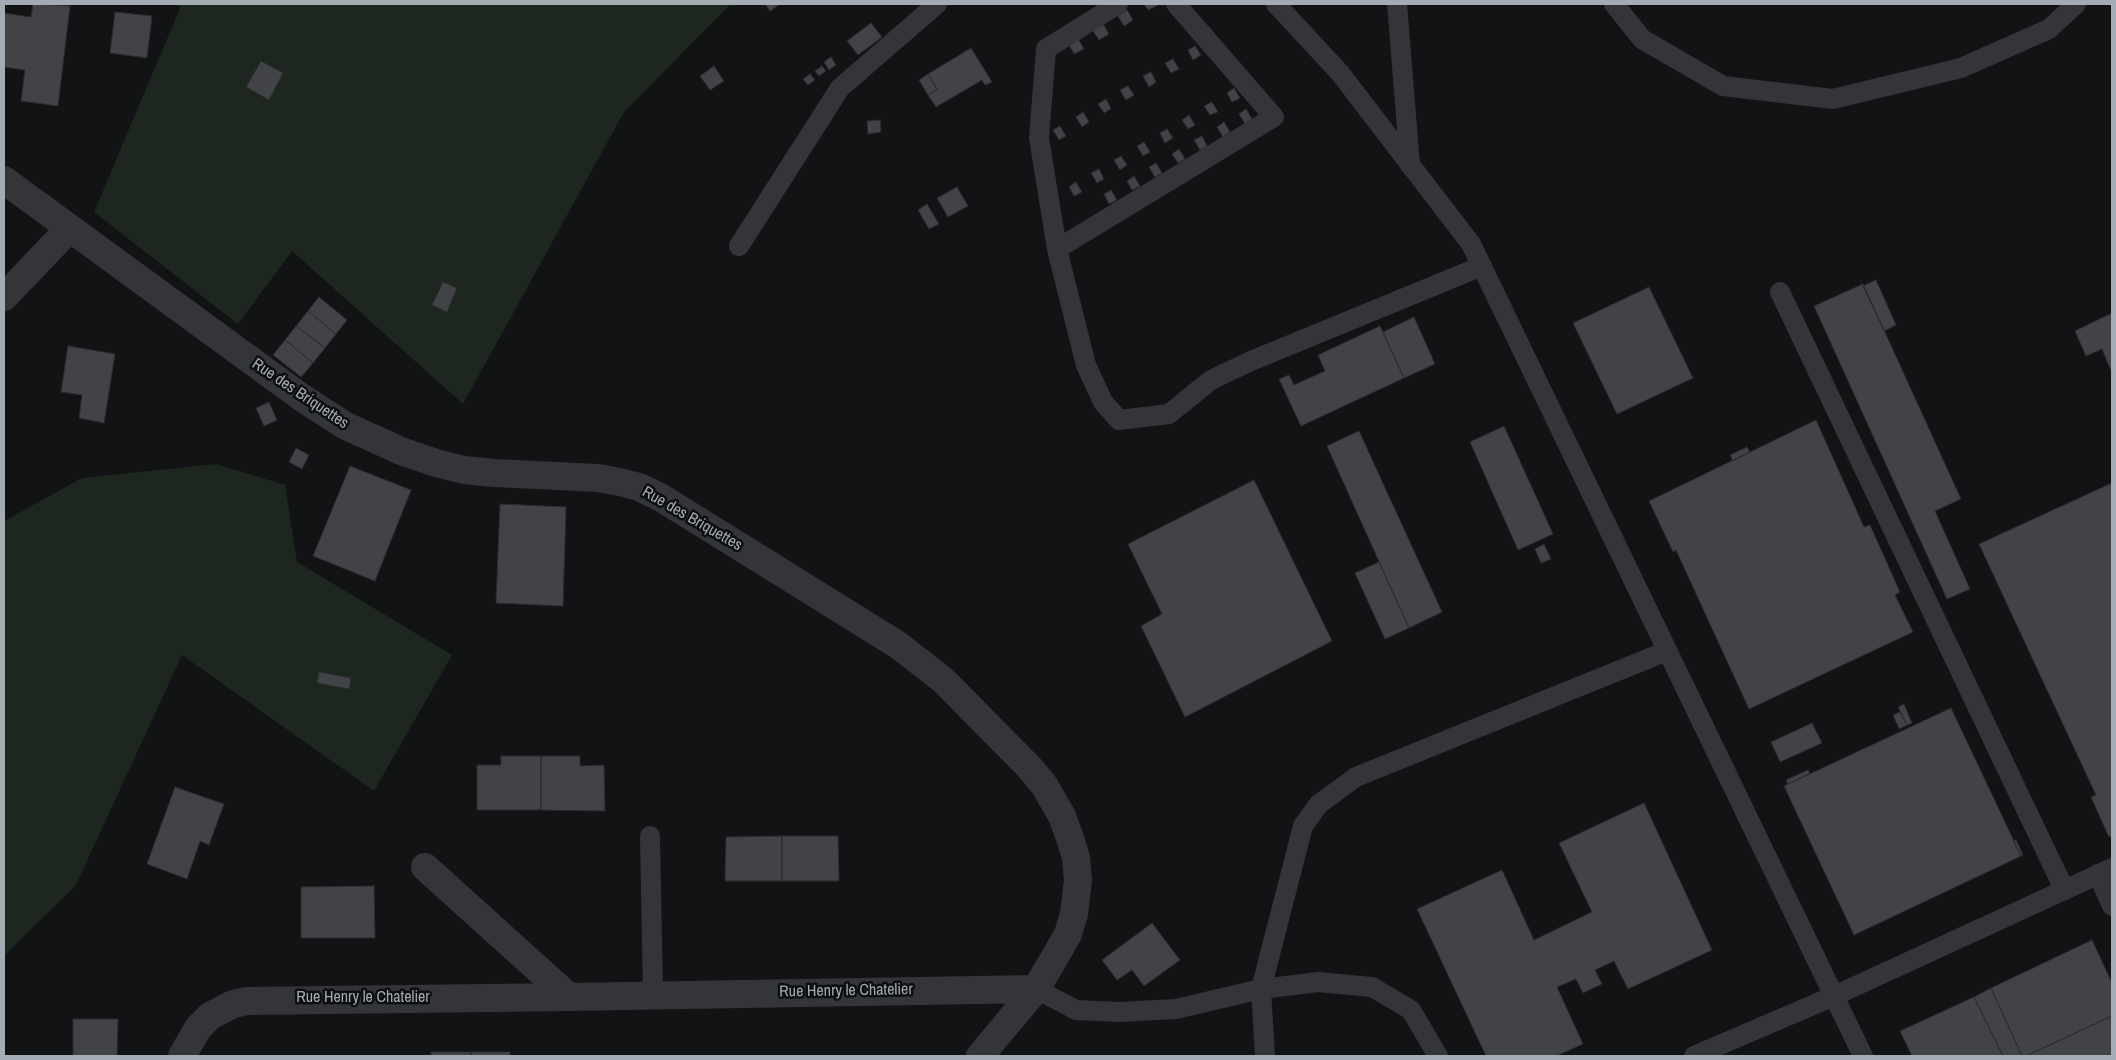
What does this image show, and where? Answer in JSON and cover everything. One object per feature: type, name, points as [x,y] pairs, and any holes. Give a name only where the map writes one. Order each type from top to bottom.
[{"type":"street","name":"Rue des Briquettes","points":[[4,180],[300,397],[344,425],[401,451],[464,470],[598,478],[639,487],[660,497],[898,644],[919,660],[959,694],[1029,766],[1053,799],[1070,838],[1076,858],[1078,880],[1074,914],[1068,934],[1036,989]]},
{"type":"street","points":[[4,297],[69,229]]},
{"type":"street","points":[[425,867],[569,997]]},
{"type":"street","points":[[980,1056],[1036,989]]},
{"type":"street","name":"Rue Henry le Chatelier","points":[[182,1056],[198,1028],[210,1016],[233,1004],[248,1000],[1036,989]]},
{"type":"lane","points":[[738,246],[840,88],[937,4]]},
{"type":"lane","points":[[1118,4],[1046,49],[1038,138],[1058,249],[1086,365],[1103,402],[1119,420],[1170,414],[1211,380],[1250,361],[1482,266]]},
{"type":"lane","points":[[1058,249],[1274,117],[1176,4]]},
{"type":"lane","points":[[1276,4],[1340,73],[1471,244],[1863,1056]]},
{"type":"lane","points":[[1397,4],[1410,164]]},
{"type":"lane","points":[[1614,4],[1642,39],[1723,86],[1833,99],[1961,68],[2050,29],[2076,4]]},
{"type":"lane","points":[[1780,292],[2064,889]]},
{"type":"lane","points":[[1265,1056],[1261,989],[1303,826],[1319,804],[1356,777],[1668,651]]},
{"type":"lane","points":[[650,836],[653,994]]},
{"type":"lane","points":[[1694,1056],[1834,996],[2105,871],[2112,906]]},
{"type":"lane","points":[[1036,989],[1076,1010],[1119,1012],[1176,1009],[1261,989],[1318,982],[1372,987],[1412,1010],[1438,1056]]},
{"type":"shaded area","points":[[179,4],[731,4],[624,112],[463,404],[292,251],[238,324],[94,212],[181,6]]},
{"type":"shaded area","points":[[216,464],[285,485],[297,562],[452,655],[374,791],[182,655],[76,885],[4,956],[4,521],[82,478]]},
{"type":"building","points":[[33,4],[70,6],[58,106],[21,101],[25,70],[4,67],[4,13],[31,17]]},
{"type":"building","points":[[765,4],[780,4],[770,11]]},
{"type":"building","points":[[1144,4],[1157,4],[1158,5],[1148,10]]},
{"type":"building","points":[[1127,10],[1133,20],[1124,26],[1118,16]]},
{"type":"building","points":[[115,12],[152,16],[147,58],[110,53]]},
{"type":"building","points":[[871,23],[882,37],[858,55],[847,41]]},
{"type":"building","points":[[1103,24],[1109,34],[1099,40],[1093,31]]},
{"type":"building","points":[[1078,39],[1084,49],[1074,54],[1069,45]]},
{"type":"building","points":[[1195,46],[1201,55],[1193,60],[1188,50]]},
{"type":"building","points":[[971,48],[992,82],[985,85],[982,80],[936,107],[928,95],[937,89],[928,74]]},
{"type":"building","points":[[831,57],[836,65],[829,70],[824,62]]},
{"type":"building","points":[[1173,59],[1179,69],[1171,73],[1165,63]]},
{"type":"building","points":[[261,61],[283,73],[269,100],[246,87]]},
{"type":"building","points":[[714,66],[724,81],[710,90],[700,76]]},
{"type":"building","points":[[822,66],[826,71],[819,76],[815,71]]},
{"type":"building","points":[[1151,72],[1156,82],[1149,87],[1143,76]]},
{"type":"building","points":[[810,74],[815,80],[808,85],[803,79]]},
{"type":"building","points":[[928,74],[937,89],[928,95],[919,80]]},
{"type":"building","points":[[1128,86],[1134,95],[1126,100],[1120,90]]},
{"type":"building","points":[[1234,88],[1240,98],[1232,102],[1227,93]]},
{"type":"building","points":[[1106,99],[1111,109],[1104,113],[1098,104]]},
{"type":"building","points":[[1212,102],[1218,112],[1210,115],[1204,106]]},
{"type":"building","points":[[1246,109],[1252,119],[1245,124],[1239,114]]},
{"type":"building","points":[[1083,112],[1089,122],[1082,127],[1076,117]]},
{"type":"building","points":[[1189,115],[1195,125],[1188,129],[1182,120]]},
{"type":"building","points":[[880,120],[881,132],[868,134],[867,121]]},
{"type":"building","points":[[1224,122],[1230,132],[1223,137],[1217,127]]},
{"type":"building","points":[[1060,126],[1066,136],[1059,140],[1053,130]]},
{"type":"building","points":[[1167,129],[1173,138],[1165,143],[1160,133]]},
{"type":"building","points":[[1202,136],[1207,146],[1200,150],[1194,140]]},
{"type":"building","points":[[1144,142],[1150,152],[1143,156],[1137,146]]},
{"type":"building","points":[[1179,149],[1185,159],[1178,163],[1172,154]]},
{"type":"building","points":[[1121,156],[1127,165],[1120,170],[1114,160]]},
{"type":"building","points":[[1156,163],[1162,173],[1155,177],[1149,167]]},
{"type":"building","points":[[1099,169],[1104,179],[1097,183],[1091,173]]},
{"type":"building","points":[[1134,176],[1140,186],[1132,190],[1127,181]]},
{"type":"building","points":[[1076,182],[1082,192],[1074,196],[1069,187]]},
{"type":"building","points":[[957,187],[968,206],[948,217],[937,198]]},
{"type":"building","points":[[1111,190],[1117,200],[1109,204],[1104,194]]},
{"type":"building","points":[[927,204],[939,224],[929,229],[918,210]]},
{"type":"building","points":[[1876,280],[1896,325],[1884,331],[1863,286]]},
{"type":"building","points":[[443,282],[457,288],[447,312],[432,305]]},
{"type":"building","points":[[1863,284],[1961,499],[1935,511],[1970,589],[1947,599],[1814,306]]},
{"type":"building","points":[[1649,287],[1693,378],[1617,414],[1573,323]]},
{"type":"building","points":[[319,297],[347,320],[336,334],[308,311]]},
{"type":"building","points":[[308,311],[336,334],[325,348],[296,326]]},
{"type":"building","points":[[2112,313],[2112,373],[2102,349],[2086,356],[2075,331]]},
{"type":"building","points":[[1414,317],[1435,364],[1404,378],[1383,332]]},
{"type":"building","points":[[296,326],[325,348],[313,363],[285,340]]},
{"type":"building","points":[[1380,326],[1404,378],[1301,426],[1279,379],[1289,375],[1294,385],[1325,371],[1318,355]]},
{"type":"building","points":[[285,340],[313,363],[301,377],[273,355]]},
{"type":"building","points":[[68,346],[115,354],[104,423],[79,418],[82,395],[61,392]]},
{"type":"building","points":[[269,402],[277,420],[264,426],[256,408]]},
{"type":"building","points":[[1816,420],[1864,527],[1870,525],[1900,592],[1895,595],[1913,632],[1749,709],[1676,550],[1673,552],[1649,501]]},
{"type":"building","points":[[1504,426],[1553,534],[1518,550],[1470,442]]},
{"type":"building","points":[[1359,431],[1442,612],[1409,628],[1327,446]]},
{"type":"building","points":[[1747,447],[1750,452],[1733,461],[1730,455]]},
{"type":"building","points":[[296,448],[309,455],[302,469],[289,462]]},
{"type":"building","points":[[350,466],[411,490],[375,581],[313,556]]},
{"type":"building","points":[[1254,480],[1332,641],[1185,717],[1141,626],[1162,614],[1128,544]]},
{"type":"building","points":[[2112,483],[2112,836],[2109,837],[2091,797],[2096,795],[1979,544]]},
{"type":"building","points":[[500,504],[566,507],[563,606],[496,603]]},
{"type":"building","points":[[1544,544],[1551,559],[1541,563],[1535,549]]},
{"type":"building","points":[[1379,562],[1409,628],[1385,639],[1355,573]]},
{"type":"building","points":[[319,672],[351,678],[349,689],[317,683]]},
{"type":"building","points":[[1904,704],[1912,723],[1907,725],[1898,707]]},
{"type":"building","points":[[1951,708],[2021,856],[1854,935],[1784,786]]},
{"type":"building","points":[[1900,712],[1907,725],[1899,729],[1893,715]]},
{"type":"building","points":[[1812,723],[1822,743],[1780,762],[1771,742]]},
{"type":"building","points":[[501,756],[541,756],[541,810],[477,810],[477,765],[501,765]]},
{"type":"building","points":[[541,756],[580,756],[580,766],[604,765],[605,811],[541,810]]},
{"type":"building","points":[[1808,770],[1810,773],[1788,784],[1786,780]]},
{"type":"building","points":[[175,787],[224,804],[209,845],[200,841],[187,879],[147,864]]},
{"type":"building","points":[[1644,803],[1712,950],[1628,989],[1614,961],[1595,970],[1602,984],[1583,993],[1576,979],[1557,987],[1583,1044],[1556,1056],[1486,1056],[1417,909],[1502,870],[1534,940],[1592,912],[1559,843]]},
{"type":"building","points":[[782,836],[782,881],[725,881],[726,837]]},
{"type":"building","points":[[782,836],[838,836],[839,881],[782,881]]},
{"type":"building","points":[[2016,840],[2023,855],[2021,856],[2013,841]]},
{"type":"building","points":[[374,886],[375,938],[301,938],[301,887]]},
{"type":"building","points":[[1152,923],[1180,960],[1144,986],[1132,970],[1117,980],[1102,960]]},
{"type":"building","points":[[2092,940],[2112,983],[2112,1016],[2026,1056],[2022,1056],[1991,988]]},
{"type":"building","points":[[1991,988],[2022,1056],[2003,1056],[1974,997]]},
{"type":"building","points":[[1974,997],[2003,1056],[1912,1056],[1900,1031]]},
{"type":"building","points":[[2112,1016],[2112,1056],[2026,1056]]},
{"type":"building","points":[[73,1019],[118,1019],[117,1056],[73,1056]]},
{"type":"building","points":[[431,1052],[471,1052],[471,1056],[431,1056]]},
{"type":"building","points":[[471,1052],[510,1052],[510,1056],[471,1056]]}]
